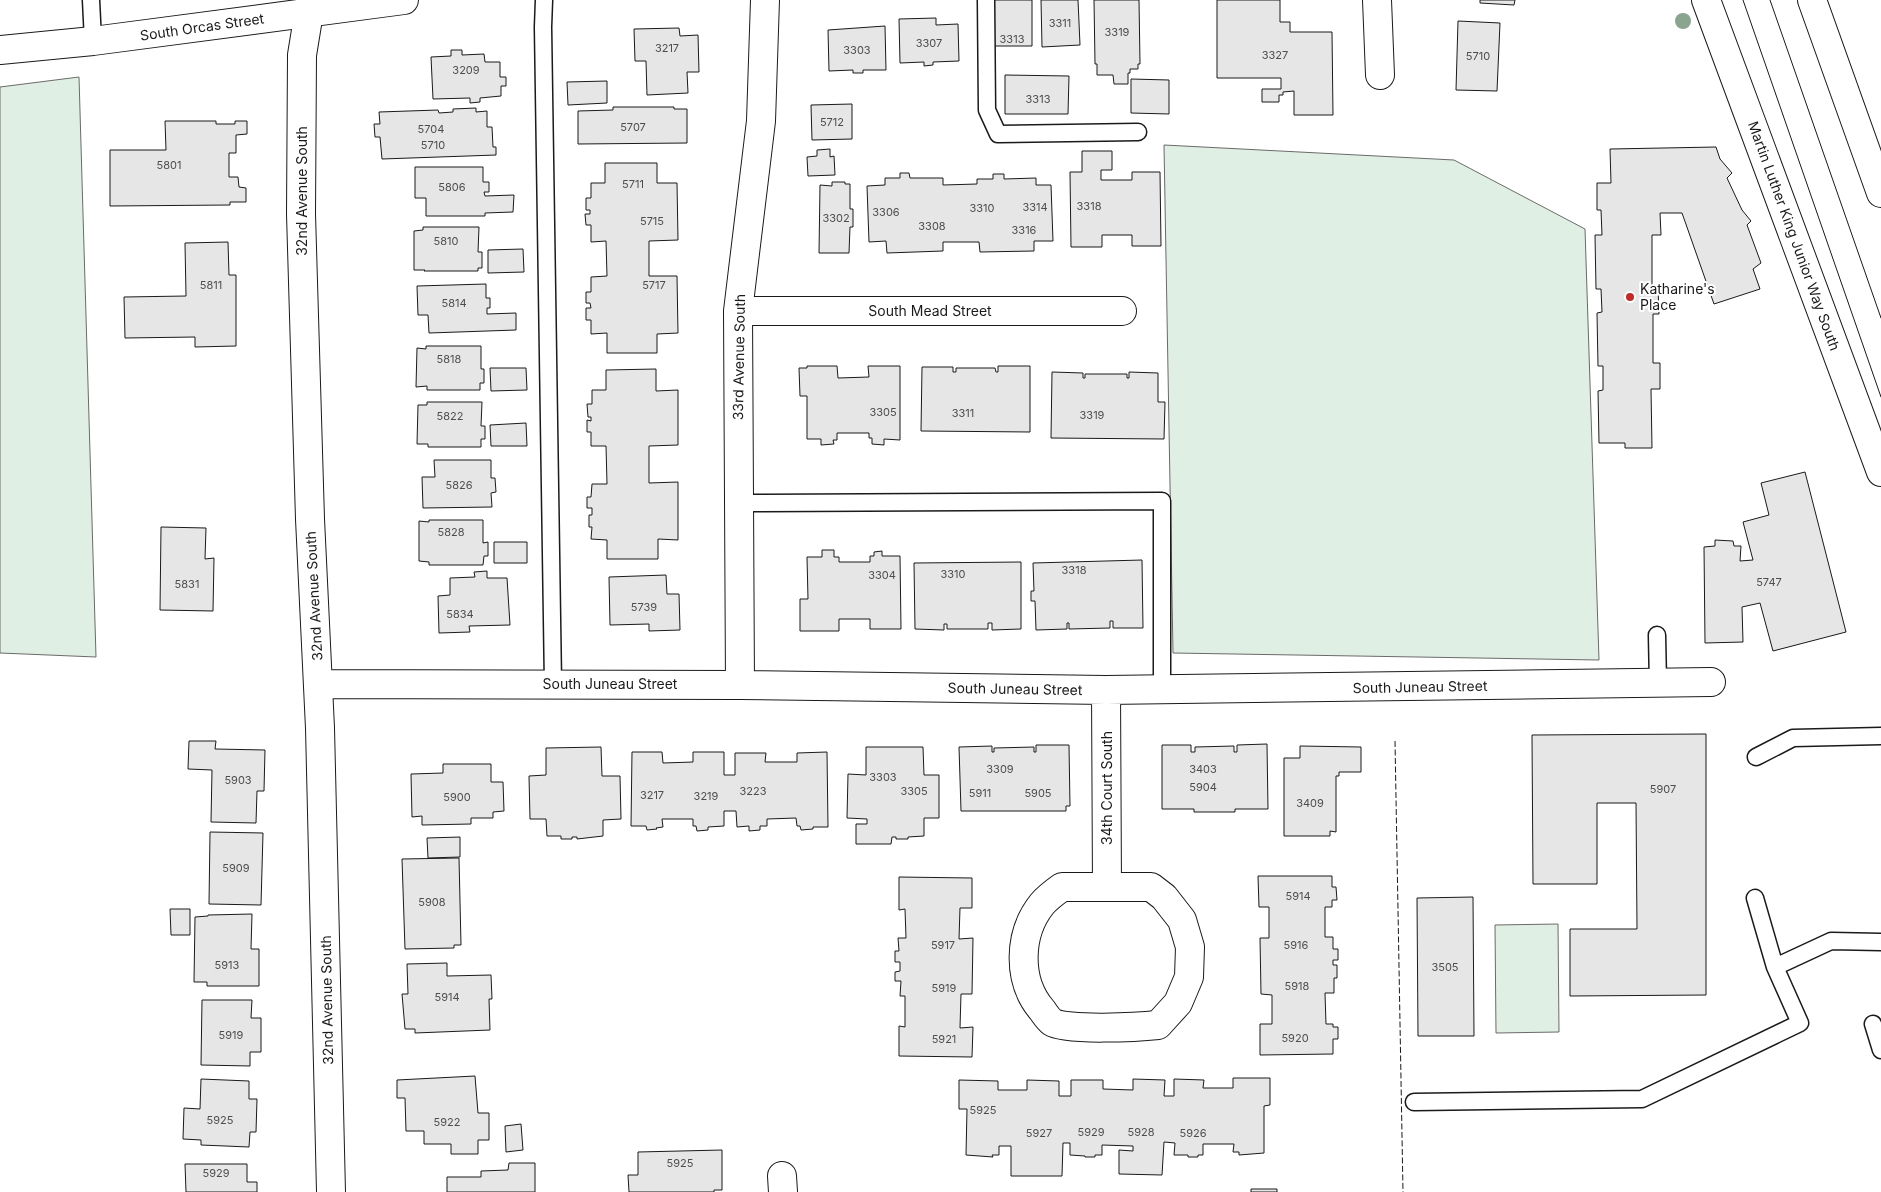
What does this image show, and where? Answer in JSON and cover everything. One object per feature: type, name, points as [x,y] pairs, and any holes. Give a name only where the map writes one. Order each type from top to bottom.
[{"type":"street","name":"South Orcas Street","points":[[0,50],[93,41],[311,6],[404,0]]},
{"type":"street","name":"33rd Avenue South","points":[[740,685],[738,310],[761,121],[765,0]]},
{"type":"street","points":[[1376,0],[1380,75]]},
{"type":"street","name":"Martin Luther King Junior Way South","points":[[1706,0],[1881,472]]},
{"type":"street","points":[[1812,0],[1876,161],[1881,194]]},
{"type":"street","name":"32nd Avenue South","points":[[311,6],[302,55],[301,214],[310,519],[318,684],[332,1192]]},
{"type":"street","name":"South Mead Street","points":[[738,310],[1122,311]]},
{"type":"street","name":"South Juneau Street","points":[[318,684],[740,685],[1162,690],[1711,682]]},
{"type":"street","name":"34th Court South","points":[[1106,690],[1107,886]]},
{"type":"street","points":[[1107,886],[1151,887],[1164,897],[1182,920],[1190,947],[1189,977],[1178,1003],[1158,1025],[1068,1027],[1052,1022],[1036,1003],[1025,978],[1023,952],[1029,927],[1042,904],[1062,887],[1107,886]]},
{"type":"lane","points":[[91,0],[93,41]]},
{"type":"lane","points":[[544,0],[553,684]]},
{"type":"lane","points":[[986,0],[987,110],[998,134],[1138,132]]},
{"type":"lane","points":[[739,503],[1162,501],[1162,690]]},
{"type":"lane","points":[[1657,635],[1658,684]]},
{"type":"lane","points":[[1756,757],[1793,738],[1881,736]]},
{"type":"lane","points":[[1414,1102],[1642,1100],[1800,1023],[1776,967],[1755,898]]},
{"type":"lane","points":[[1776,967],[1831,941],[1881,942]]},
{"type":"lane","points":[[1873,1024],[1881,1050]]},
{"type":"green space","points":[[79,77],[96,657],[0,653],[0,87]]},
{"type":"green space","points":[[1164,145],[1454,160],[1585,229],[1599,660],[1173,653]]},
{"type":"green space","points":[[1558,924],[1559,1032],[1496,1033],[1495,925]]},
{"type":"building","points":[[994,0],[1032,0],[1032,46],[994,46]]},
{"type":"building","points":[[1041,0],[1078,0],[1080,45],[1042,47]]},
{"type":"building","points":[[1094,0],[1139,0],[1140,64],[1138,64],[1138,69],[1130,69],[1128,84],[1114,84],[1113,75],[1097,75],[1097,64],[1095,64]]},
{"type":"building","points":[[1217,0],[1280,0],[1280,22],[1290,22],[1290,32],[1332,32],[1333,115],[1294,115],[1294,91],[1283,92],[1283,95],[1279,95],[1279,102],[1262,102],[1262,89],[1281,89],[1281,78],[1217,78]]},
{"type":"building","points":[[1480,0],[1515,0],[1514,5],[1480,3]]},
{"type":"building","points":[[936,18],[936,25],[958,24],[959,61],[933,62],[933,65],[924,66],[924,62],[900,63],[899,19]]},
{"type":"building","points":[[1458,21],[1500,23],[1497,91],[1456,90]]},
{"type":"building","points":[[885,26],[886,70],[863,70],[863,73],[853,73],[853,70],[829,71],[828,30]]},
{"type":"building","points":[[679,28],[680,36],[698,35],[699,72],[687,72],[688,93],[647,95],[646,61],[635,61],[634,29]]},
{"type":"building","points":[[451,50],[462,50],[462,55],[484,54],[485,62],[500,62],[500,77],[506,77],[506,86],[501,86],[501,96],[480,98],[480,102],[470,103],[470,98],[433,99],[431,57],[451,56]]},
{"type":"building","points":[[1005,75],[1069,76],[1068,114],[1005,114]]},
{"type":"building","points":[[1131,79],[1169,80],[1169,114],[1131,113]]},
{"type":"building","points":[[607,81],[607,103],[568,105],[567,82]]},
{"type":"building","points":[[852,104],[852,139],[812,140],[811,105]]},
{"type":"building","points":[[613,107],[674,107],[674,109],[687,109],[687,143],[578,144],[578,111],[613,110]]},
{"type":"building","points":[[476,108],[476,112],[487,111],[487,127],[492,127],[493,147],[496,147],[496,155],[382,159],[380,137],[375,137],[374,124],[380,124],[379,112],[438,110],[439,113],[453,112],[453,109]]},
{"type":"building","points":[[165,121],[216,121],[216,124],[235,124],[235,121],[247,121],[247,134],[236,135],[236,153],[229,153],[229,177],[238,177],[239,187],[246,188],[246,202],[230,202],[230,205],[110,206],[110,150],[166,150]]},
{"type":"building","name":"Katharine's Place","points":[[1716,147],[1720,159],[1732,173],[1727,178],[1742,210],[1751,221],[1747,225],[1761,263],[1753,269],[1760,289],[1714,304],[1682,213],[1660,213],[1661,235],[1652,235],[1652,287],[1658,287],[1659,314],[1653,314],[1653,363],[1660,363],[1660,389],[1651,389],[1652,448],[1625,448],[1625,443],[1599,443],[1598,391],[1603,390],[1603,366],[1598,366],[1597,313],[1602,312],[1601,289],[1596,289],[1595,235],[1602,235],[1601,210],[1597,210],[1597,183],[1611,183],[1610,149]]},
{"type":"building","points":[[830,149],[830,157],[834,156],[835,175],[808,176],[807,157],[817,156],[817,150]]},
{"type":"building","points":[[1082,151],[1112,151],[1112,170],[1101,170],[1101,180],[1132,180],[1132,172],[1160,172],[1161,246],[1132,246],[1132,235],[1102,235],[1102,247],[1071,247],[1070,172],[1082,172]]},
{"type":"building","points":[[605,163],[657,163],[657,183],[677,183],[678,240],[649,241],[649,276],[677,276],[678,333],[657,334],[657,353],[607,353],[607,333],[591,334],[591,320],[586,320],[586,308],[591,308],[590,303],[586,303],[586,292],[591,292],[591,277],[607,276],[606,241],[591,242],[591,225],[586,225],[585,214],[590,214],[590,210],[586,210],[586,198],[591,198],[591,183],[605,183]]},
{"type":"building","points":[[415,167],[483,167],[483,182],[489,182],[489,192],[484,192],[485,196],[514,195],[513,212],[485,213],[485,216],[426,216],[426,198],[415,198]]},
{"type":"building","points":[[900,173],[909,173],[910,178],[943,178],[943,185],[977,184],[977,179],[993,179],[993,174],[1004,174],[1004,179],[1036,178],[1036,185],[1051,185],[1053,241],[1034,241],[1034,251],[980,252],[979,242],[943,242],[943,251],[887,253],[886,241],[869,242],[867,186],[885,185],[885,178],[900,178]]},
{"type":"building","points":[[832,182],[850,184],[850,209],[853,209],[853,227],[850,227],[849,253],[819,253],[820,185],[832,186]]},
{"type":"building","points":[[423,227],[479,227],[478,252],[482,252],[482,268],[478,268],[478,271],[414,270],[414,231],[423,230]]},
{"type":"building","points":[[228,242],[229,275],[236,275],[236,346],[195,347],[195,337],[125,338],[124,297],[186,296],[185,243]]},
{"type":"building","points":[[523,249],[524,272],[488,273],[488,250]]},
{"type":"building","points":[[486,284],[486,298],[490,298],[490,308],[487,308],[487,314],[516,313],[516,330],[429,333],[428,315],[418,315],[417,286]]},
{"type":"building","points":[[426,346],[481,346],[481,369],[484,369],[484,383],[480,383],[480,390],[427,390],[427,386],[416,387],[417,348],[426,349]]},
{"type":"building","points":[[807,366],[837,366],[838,378],[869,377],[868,366],[900,366],[900,440],[884,439],[884,445],[872,444],[872,438],[869,438],[869,433],[837,433],[837,440],[833,440],[834,444],[821,445],[821,439],[807,439],[807,396],[800,396],[799,368],[807,368]]},
{"type":"building","points":[[998,366],[1030,366],[1030,432],[921,431],[922,367],[953,367],[953,372],[956,372],[956,368],[995,368],[996,372],[998,372]]},
{"type":"building","points":[[490,368],[526,368],[527,390],[491,391]]},
{"type":"building","points":[[656,369],[656,391],[678,390],[678,445],[649,446],[649,483],[678,482],[678,540],[658,539],[658,559],[607,559],[607,540],[591,539],[592,527],[589,527],[589,515],[592,515],[592,508],[587,508],[587,497],[591,497],[592,484],[607,484],[606,446],[591,446],[591,432],[587,432],[587,420],[591,421],[591,417],[588,417],[587,404],[592,404],[592,390],[606,390],[606,370]]},
{"type":"building","points":[[1052,372],[1083,373],[1083,378],[1085,378],[1085,374],[1127,374],[1127,378],[1129,378],[1129,372],[1158,373],[1158,402],[1165,402],[1164,439],[1051,438]]},
{"type":"building","points":[[427,402],[482,402],[481,426],[485,426],[485,439],[481,439],[481,447],[428,447],[428,444],[417,444],[418,405],[427,405]]},
{"type":"building","points":[[526,423],[527,446],[491,446],[490,425]]},
{"type":"building","points":[[434,460],[491,460],[491,478],[495,478],[496,492],[491,493],[492,507],[423,508],[422,477],[435,477]]},
{"type":"building","points":[[1805,472],[1846,632],[1773,651],[1760,603],[1742,607],[1743,642],[1705,643],[1704,547],[1715,546],[1715,540],[1733,541],[1734,546],[1741,546],[1740,561],[1753,560],[1743,522],[1769,515],[1761,483]]},
{"type":"building","points":[[429,520],[483,520],[483,543],[488,542],[488,556],[484,556],[483,565],[429,565],[429,562],[419,561],[419,521],[429,522]]},
{"type":"building","points":[[161,527],[206,528],[205,559],[214,558],[213,611],[160,610]]},
{"type":"building","points":[[494,542],[527,542],[527,563],[494,563]]},
{"type":"building","points":[[822,550],[834,550],[834,557],[839,557],[839,562],[870,562],[870,556],[874,556],[874,552],[882,551],[882,556],[900,556],[901,629],[870,629],[870,619],[839,619],[839,631],[800,631],[800,599],[808,599],[807,557],[822,557]]},
{"type":"building","points":[[1142,560],[1143,628],[1113,628],[1113,621],[1110,621],[1110,628],[1069,629],[1069,623],[1067,623],[1067,629],[1036,630],[1035,601],[1031,601],[1031,591],[1034,591],[1033,563]]},
{"type":"building","points":[[1021,562],[1021,629],[992,630],[992,623],[988,623],[988,629],[947,629],[947,624],[944,624],[944,630],[915,629],[914,563]]},
{"type":"building","points":[[487,571],[487,578],[507,578],[510,625],[469,626],[470,632],[439,633],[438,596],[450,595],[450,578],[475,577],[474,572]]},
{"type":"building","points":[[666,575],[667,594],[679,594],[680,630],[649,631],[649,624],[610,625],[609,577]]},
{"type":"building","points":[[1706,734],[1706,995],[1570,996],[1570,929],[1637,929],[1636,803],[1597,803],[1597,884],[1533,884],[1532,735]]},
{"type":"building","points":[[189,741],[216,741],[215,749],[265,750],[264,791],[257,791],[256,823],[211,822],[212,770],[188,769]]},
{"type":"building","points":[[1267,744],[1268,809],[1235,809],[1235,812],[1194,812],[1194,809],[1162,809],[1162,745],[1191,745],[1191,752],[1195,752],[1195,747],[1234,746],[1234,752],[1237,752],[1237,745]]},
{"type":"building","points":[[1036,745],[1069,745],[1070,806],[1066,806],[1066,811],[961,811],[959,747],[992,746],[992,752],[994,752],[994,748],[1034,747],[1034,752],[1036,752]]},
{"type":"building","points":[[1300,746],[1361,747],[1361,772],[1339,772],[1339,776],[1336,776],[1336,832],[1330,831],[1330,836],[1284,836],[1284,758],[1300,758]]},
{"type":"building","points":[[601,747],[602,776],[620,776],[621,819],[603,820],[603,836],[561,839],[561,836],[547,836],[546,819],[530,819],[529,776],[546,775],[546,748]]},
{"type":"building","points":[[866,747],[923,747],[924,775],[939,775],[939,818],[924,818],[924,836],[908,837],[908,839],[892,837],[891,844],[856,844],[856,824],[867,824],[867,819],[847,818],[848,774],[866,775]]},
{"type":"building","points":[[632,752],[662,752],[663,763],[693,762],[693,752],[724,752],[724,775],[735,775],[735,753],[766,753],[765,762],[797,762],[797,753],[827,752],[828,827],[813,827],[813,829],[801,830],[800,826],[797,826],[796,818],[767,819],[767,826],[760,826],[760,830],[749,831],[749,826],[737,827],[736,811],[724,811],[724,826],[708,827],[708,830],[697,831],[696,826],[693,826],[693,819],[662,819],[663,827],[657,829],[647,830],[646,826],[631,826]]},
{"type":"building","points":[[443,764],[491,764],[491,782],[503,782],[504,811],[493,812],[493,818],[471,818],[471,824],[422,825],[422,816],[412,817],[411,774],[443,773]]},
{"type":"building","points":[[210,832],[263,833],[261,905],[209,904]]},
{"type":"building","points":[[460,837],[460,857],[428,858],[427,838]]},
{"type":"building","points":[[459,858],[461,945],[454,945],[454,948],[405,949],[402,859]]},
{"type":"building","points":[[1258,876],[1332,876],[1332,887],[1336,887],[1337,900],[1332,900],[1332,907],[1325,907],[1325,937],[1333,937],[1333,949],[1338,949],[1338,960],[1333,960],[1333,965],[1337,965],[1337,978],[1334,978],[1334,993],[1325,993],[1326,1024],[1333,1024],[1333,1027],[1338,1027],[1338,1039],[1333,1039],[1333,1054],[1260,1055],[1260,1024],[1272,1024],[1272,995],[1261,994],[1260,938],[1269,938],[1269,907],[1259,907]]},
{"type":"building","points":[[899,877],[972,878],[972,908],[960,908],[959,939],[973,938],[972,994],[961,994],[960,1028],[973,1027],[972,1057],[899,1056],[899,1026],[905,1027],[905,996],[900,996],[901,981],[895,981],[895,972],[900,971],[900,962],[895,962],[895,951],[899,951],[898,938],[906,938],[905,909],[899,910]]},
{"type":"building","points":[[1473,897],[1474,1036],[1418,1036],[1417,898]]},
{"type":"building","points":[[170,909],[190,909],[190,935],[171,935]]},
{"type":"building","points":[[252,914],[251,949],[259,949],[259,986],[207,986],[207,982],[194,982],[195,917]]},
{"type":"building","points":[[447,963],[447,976],[491,975],[492,999],[489,999],[490,1030],[415,1033],[415,1029],[405,1029],[402,994],[408,994],[407,964]]},
{"type":"building","points":[[202,1000],[252,1000],[251,1018],[261,1018],[261,1052],[250,1052],[250,1066],[201,1065]]},
{"type":"building","points":[[475,1076],[478,1113],[489,1113],[489,1140],[478,1140],[478,1154],[451,1154],[451,1144],[424,1144],[424,1131],[406,1131],[405,1098],[397,1098],[397,1080]]},
{"type":"building","points":[[1233,1078],[1270,1078],[1270,1105],[1264,1106],[1264,1153],[1239,1155],[1239,1152],[1233,1152],[1234,1144],[1203,1144],[1203,1155],[1188,1157],[1188,1155],[1174,1155],[1175,1143],[1164,1142],[1162,1175],[1119,1174],[1119,1150],[1133,1151],[1133,1146],[1102,1145],[1102,1155],[1085,1157],[1070,1155],[1070,1143],[1063,1143],[1062,1176],[1011,1176],[1011,1146],[999,1146],[999,1155],[992,1155],[993,1157],[966,1155],[967,1109],[959,1109],[959,1080],[998,1081],[998,1090],[1027,1090],[1027,1080],[1059,1081],[1059,1096],[1071,1096],[1071,1080],[1103,1080],[1103,1089],[1133,1090],[1133,1079],[1165,1080],[1164,1096],[1174,1096],[1174,1079],[1204,1080],[1203,1088],[1233,1088]]},
{"type":"building","points":[[201,1079],[249,1081],[249,1099],[257,1099],[256,1132],[250,1132],[249,1147],[201,1145],[201,1140],[183,1139],[184,1108],[200,1109]]},
{"type":"building","points":[[521,1124],[523,1150],[506,1152],[505,1126]]},
{"type":"building","points":[[722,1150],[722,1190],[714,1190],[714,1192],[629,1192],[628,1175],[638,1175],[638,1152]]},
{"type":"building","points":[[509,1163],[535,1163],[535,1192],[447,1192],[447,1177],[481,1177],[481,1171],[508,1170]]},
{"type":"building","points":[[185,1164],[247,1164],[247,1182],[257,1182],[257,1192],[186,1192]]},
{"type":"building","points":[[1251,1189],[1277,1189],[1277,1192],[1251,1192]]},
{"type":"tram line","points":[[1743,0],[1881,397]]},
{"type":"tram line","points":[[1770,0],[1881,318]]},
{"type":"fence","points":[[1395,741],[1403,1192]]},
{"type":"place","name":"Katharine's Place","points":[[1630,297]]}]
